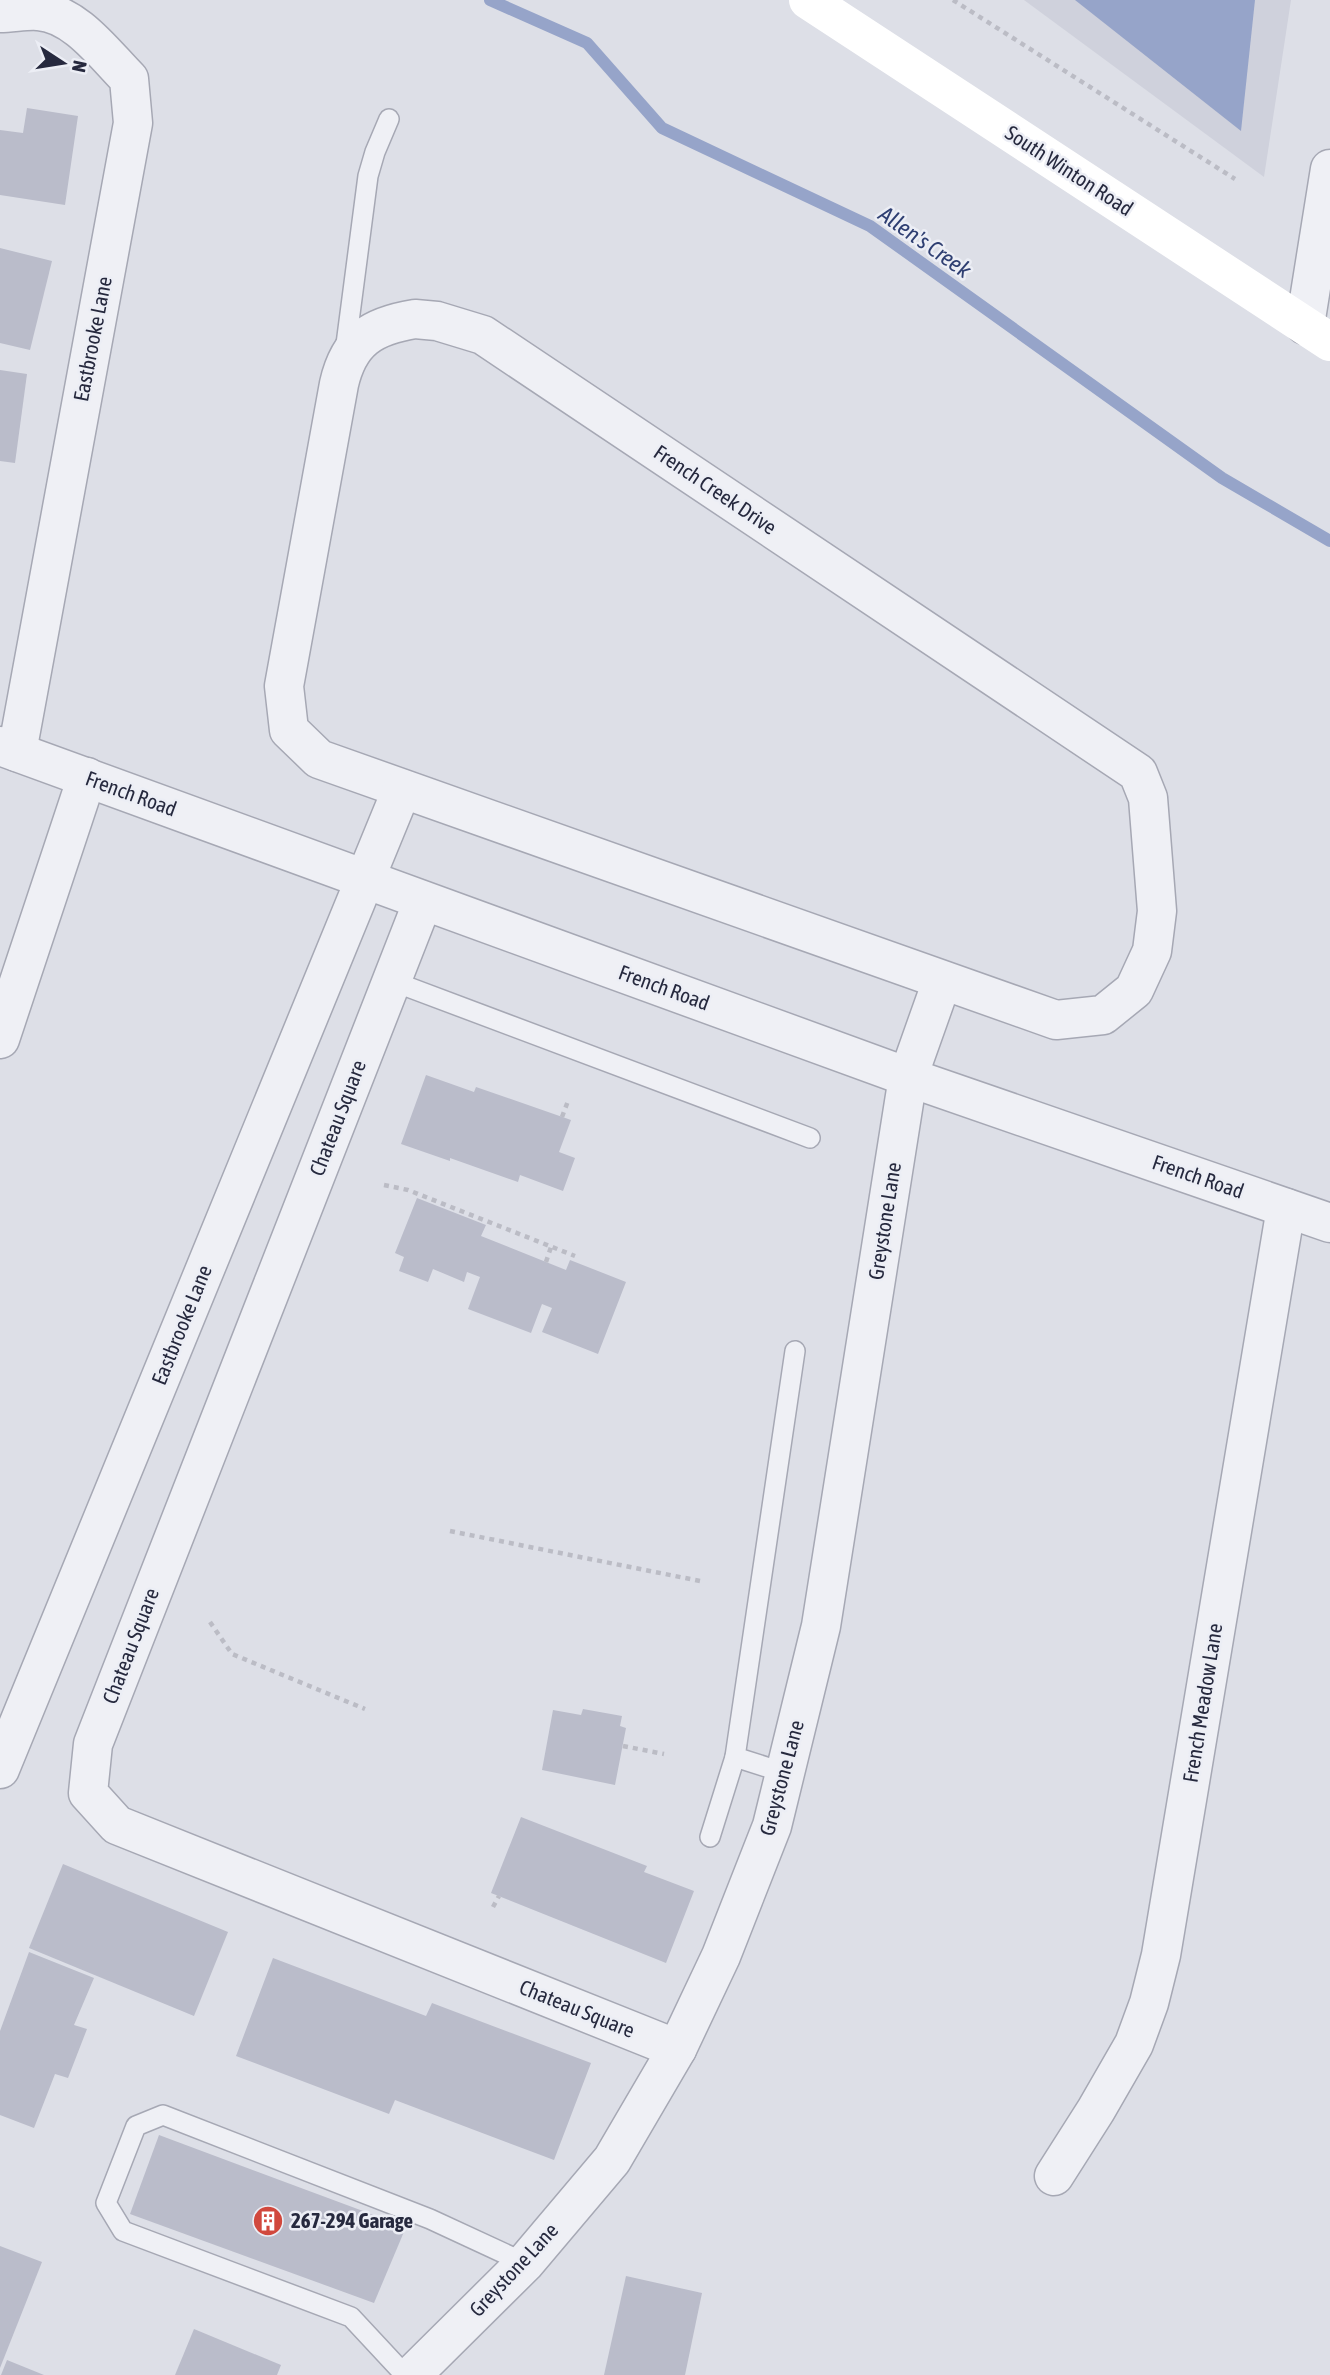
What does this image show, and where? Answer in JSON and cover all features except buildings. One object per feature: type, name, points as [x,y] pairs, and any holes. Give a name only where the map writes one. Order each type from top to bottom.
[{"type":"main road","name":"South Winton Road","points":[[808,0],[1317,334]]},
{"type":"street","name":"Eastbrooke Lane","points":[[0,13],[41,11],[64,18],[81,32],[129,79],[133,123],[8,749]]},
{"type":"street","points":[[1317,334],[1330,169]]},
{"type":"street","name":"French Creek Drive","points":[[415,319],[437,321],[483,335],[1138,773],[1148,798],[1157,911],[1152,951],[1135,990],[1103,1015],[1056,1020],[320,759],[289,730],[284,686],[344,363],[356,344],[372,331],[393,323],[415,319]]},
{"type":"street","name":"French Road","points":[[8,749],[908,1077],[1330,1223]]},
{"type":"street","points":[[0,1039],[87,777]]},
{"type":"street","points":[[364,880],[402,789]]},
{"type":"street","name":"Eastbrooke Lane","points":[[0,1769],[364,880]]},
{"type":"street","name":"Chateau Square","points":[[423,901],[93,1744],[88,1793],[117,1825],[677,2049]]},
{"type":"street","points":[[908,1077],[942,981]]},
{"type":"street","name":"Greystone Lane","points":[[412,2375],[526,2263],[612,2160],[677,2049],[722,1955],[772,1826],[821,1626],[908,1077]]},
{"type":"street","name":"French Meadow Lane","points":[[1054,2176],[1097,2110],[1134,2044],[1149,2003],[1158,1967],[1286,1208]]},
{"type":"lane","points":[[344,363],[368,176],[375,152],[390,119]]},
{"type":"lane","points":[[392,981],[810,1138]]},
{"type":"lane","points":[[710,1837],[735,1757],[796,1351]]},
{"type":"lane","points":[[735,1757],[785,1773]]},
{"type":"lane","points":[[405,2375],[351,2317],[123,2231],[106,2203],[136,2126],[163,2115],[430,2219],[526,2263]]},
{"type":"path","points":[[953,0],[1235,179]]},
{"type":"path","points":[[562,1117],[568,1101]]},
{"type":"path","points":[[384,1185],[408,1190],[575,1256]]},
{"type":"path","points":[[546,1262],[551,1247]]},
{"type":"path","points":[[450,1531],[700,1581]]},
{"type":"path","points":[[210,1622],[232,1654],[365,1709]]},
{"type":"path","points":[[623,1746],[664,1754]]},
{"type":"path","points":[[494,1907],[499,1896]]},
{"type":"shaded area","points":[[1024,0],[1291,0],[1264,177]]},
{"type":"water","points":[[1075,0],[1255,0],[1241,131]]},
{"type":"waterway","name":"Allen's Creek","points":[[490,0],[587,43],[662,128],[870,226],[1222,478],[1330,541]]},
{"type":"place","name":"267-294 Garage","points":[[268,2221]]}]
